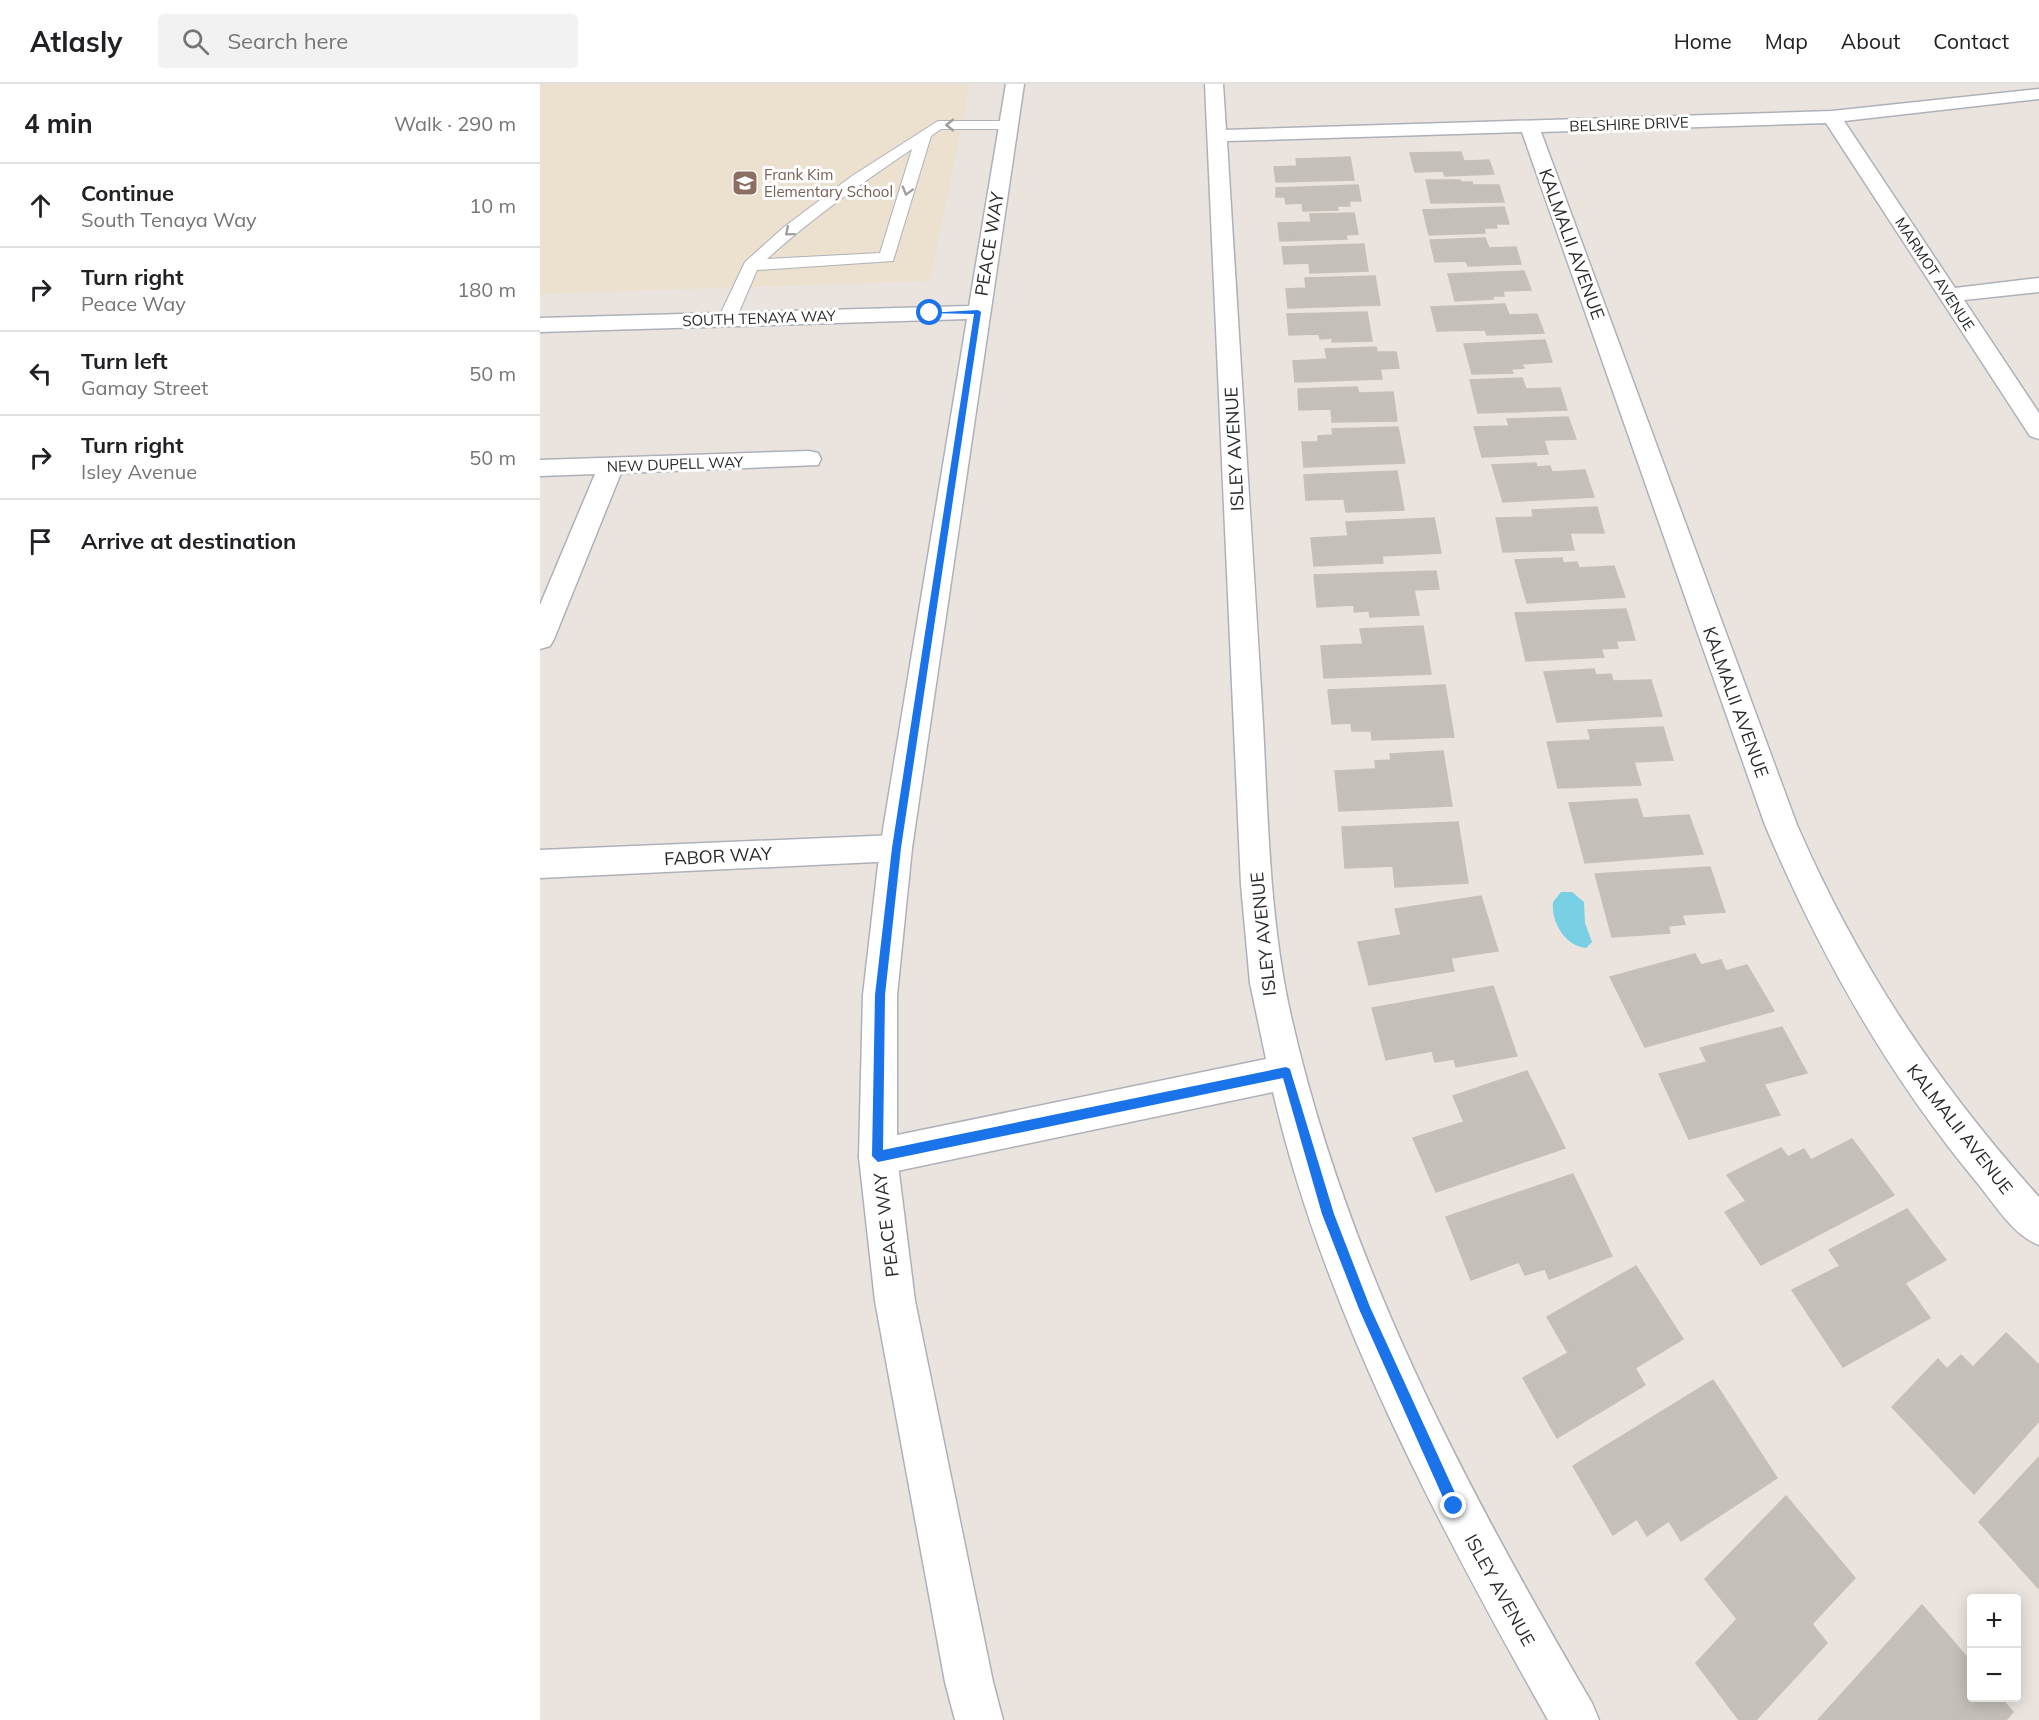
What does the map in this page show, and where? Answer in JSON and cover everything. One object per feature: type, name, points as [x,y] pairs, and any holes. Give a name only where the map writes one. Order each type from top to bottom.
[{"type":"street","name":"PEACE WAY","points":[[980,1720],[969,1682],[894,1301],[878,1156],[880,995],[897,848],[1015,84]]},
{"type":"street","name":"ISLEY AVENUE","points":[[1214,84],[1257,885],[1273,1014],[1286,1072],[1328,1214],[1365,1309],[1454,1506],[1575,1720]]},
{"type":"street","name":"BELSHIRE DRIVE","points":[[1217,136],[1832,117],[2039,94]]},
{"type":"street","name":"MARMOT AVENUE","points":[[1832,117],[1947,295],[2039,431]]},
{"type":"street","name":"KALMALII AVENUE","points":[[1530,127],[1780,825],[1811,894],[1842,956],[1910,1067],[1952,1125],[2039,1226]]},
{"type":"street","points":[[1947,295],[2039,285]]},
{"type":"street","name":"SOUTH TENAYA WAY","points":[[540,325],[978,312]]},
{"type":"street","name":"NEW DUPELL WAY","points":[[540,468],[809,459]]},
{"type":"street","points":[[540,639],[611,466]]},
{"type":"street","name":"FABOR WAY","points":[[540,864],[897,848]]},
{"type":"street","points":[[878,1156],[1286,1072]]},
{"type":"lane","points":[[727,319],[751,265],[790,230],[857,179],[938,125],[1008,125]]},
{"type":"lane","points":[[751,265],[887,258],[924,135]]},
{"type":"shaded area","name":"Frank Kim Elementary School","points":[[540,84],[970,84],[930,281],[540,294]]},
{"type":"water","points":[[1561,892],[1572,892],[1584,902],[1585,923],[1592,942],[1586,948],[1572,943],[1557,925],[1553,902]]},
{"type":"building","points":[[1461,152],[1464,161],[1489,160],[1494,174],[1445,176],[1443,171],[1415,172],[1410,153]]},
{"type":"building","points":[[1350,157],[1354,180],[1276,182],[1274,167],[1297,166],[1296,159]]},
{"type":"building","points":[[1426,180],[1460,180],[1461,182],[1472,182],[1473,185],[1499,185],[1504,202],[1431,203]]},
{"type":"building","points":[[1358,185],[1361,201],[1349,201],[1350,206],[1337,206],[1338,210],[1303,211],[1302,203],[1286,204],[1285,197],[1276,197],[1276,188]]},
{"type":"building","points":[[1504,207],[1509,224],[1496,224],[1497,228],[1484,228],[1485,233],[1429,235],[1423,210]]},
{"type":"building","points":[[1354,213],[1358,234],[1346,235],[1347,239],[1280,241],[1278,223],[1311,222],[1310,214]]},
{"type":"building","points":[[1485,238],[1489,248],[1516,247],[1521,264],[1468,266],[1466,261],[1435,262],[1430,240]]},
{"type":"building","points":[[1364,244],[1368,271],[1310,273],[1309,263],[1284,264],[1282,247]]},
{"type":"building","points":[[1524,271],[1531,290],[1503,291],[1504,296],[1493,296],[1493,299],[1455,301],[1448,274]]},
{"type":"building","points":[[1375,276],[1380,305],[1288,308],[1286,289],[1306,288],[1305,278]]},
{"type":"building","points":[[1505,304],[1509,315],[1537,314],[1544,333],[1487,335],[1485,330],[1437,331],[1431,307]]},
{"type":"building","points":[[1367,312],[1372,341],[1332,342],[1332,338],[1320,339],[1319,334],[1289,335],[1287,314]]},
{"type":"building","points":[[1545,340],[1552,362],[1522,364],[1524,368],[1511,369],[1513,373],[1472,374],[1464,344]]},
{"type":"building","points":[[1376,347],[1377,352],[1396,352],[1399,368],[1380,369],[1382,379],[1295,382],[1293,361],[1327,359],[1325,349]]},
{"type":"building","points":[[1522,378],[1526,389],[1560,388],[1567,410],[1478,413],[1470,380]]},
{"type":"building","points":[[1357,387],[1359,393],[1393,392],[1397,421],[1332,422],[1331,409],[1299,410],[1298,389]]},
{"type":"building","points":[[1568,417],[1576,439],[1544,440],[1548,454],[1482,457],[1474,427],[1509,426],[1507,419]]},
{"type":"building","points":[[1398,427],[1405,463],[1304,467],[1302,442],[1318,442],[1318,436],[1333,435],[1332,429]]},
{"type":"building","points":[[1536,463],[1537,467],[1550,466],[1552,472],[1585,470],[1594,497],[1503,502],[1492,465]]},
{"type":"building","points":[[1397,471],[1404,510],[1346,512],[1344,499],[1306,500],[1304,475]]},
{"type":"building","points":[[1597,507],[1604,533],[1570,533],[1574,550],[1503,552],[1496,518],[1533,517],[1532,510]]},
{"type":"building","points":[[1434,518],[1441,553],[1382,556],[1383,563],[1314,566],[1311,538],[1348,536],[1346,522]]},
{"type":"building","points":[[1562,558],[1563,563],[1577,562],[1579,568],[1614,566],[1625,597],[1527,603],[1515,560]]},
{"type":"building","points":[[1436,571],[1439,589],[1414,590],[1419,615],[1370,617],[1369,611],[1354,612],[1354,605],[1317,607],[1314,575]]},
{"type":"building","points":[[1626,609],[1635,640],[1616,641],[1618,648],[1601,649],[1604,657],[1526,661],[1515,613]]},
{"type":"building","points":[[1423,626],[1431,674],[1324,678],[1321,646],[1363,644],[1360,629]]},
{"type":"building","points":[[1594,669],[1596,675],[1611,674],[1613,681],[1651,680],[1662,716],[1557,722],[1544,672]]},
{"type":"building","points":[[1445,685],[1454,737],[1372,740],[1371,731],[1352,731],[1351,723],[1332,724],[1328,690]]},
{"type":"building","points":[[1663,727],[1673,760],[1634,762],[1641,785],[1558,788],[1547,742],[1591,740],[1588,730]]},
{"type":"building","points":[[1443,751],[1452,806],[1339,811],[1335,771],[1376,769],[1375,761],[1391,760],[1390,754]]},
{"type":"building","points":[[1637,799],[1643,818],[1689,815],[1703,854],[1585,863],[1569,803]]},
{"type":"building","points":[[1458,822],[1468,883],[1395,887],[1393,866],[1345,868],[1342,827]]},
{"type":"building","points":[[1710,867],[1725,912],[1682,915],[1685,924],[1668,926],[1670,933],[1612,937],[1595,874]]},
{"type":"building","points":[[1481,896],[1498,951],[1451,958],[1454,971],[1369,985],[1358,942],[1401,935],[1395,909]]},
{"type":"building","points":[[1695,954],[1701,965],[1721,960],[1726,971],[1747,965],[1774,1011],[1645,1047],[1610,977]]},
{"type":"building","points":[[1493,986],[1517,1056],[1456,1067],[1454,1059],[1435,1062],[1432,1051],[1386,1060],[1372,1008]]},
{"type":"building","points":[[1782,1027],[1807,1073],[1764,1084],[1780,1115],[1689,1139],[1659,1074],[1707,1062],[1700,1048]]},
{"type":"building","points":[[1527,1071],[1565,1148],[1436,1192],[1413,1138],[1464,1122],[1453,1096]]},
{"type":"building","points":[[1852,1139],[1894,1195],[1761,1265],[1725,1212],[1746,1201],[1727,1175],[1781,1148],[1788,1157],[1804,1149],[1811,1160]]},
{"type":"building","points":[[1573,1174],[1612,1256],[1549,1279],[1545,1269],[1525,1275],[1519,1262],[1471,1280],[1446,1217]]},
{"type":"building","points":[[1907,1209],[1946,1260],[1905,1283],[1930,1318],[1843,1367],[1792,1290],[1840,1266],[1829,1250]]},
{"type":"building","points":[[1636,1266],[1683,1339],[1635,1368],[1645,1385],[1557,1438],[1523,1378],[1568,1353],[1547,1317]]},
{"type":"building","points":[[2006,1333],[2039,1365],[2039,1421],[1974,1494],[1892,1407],[1938,1359],[1947,1369],[1961,1355],[1973,1367]]},
{"type":"building","points":[[1713,1380],[1777,1478],[1681,1541],[1669,1521],[1647,1536],[1637,1519],[1613,1535],[1573,1466]]},
{"type":"building","points":[[2039,1457],[2039,1589],[1979,1522]]},
{"type":"building","points":[[1786,1496],[1855,1578],[1812,1624],[1827,1643],[1756,1720],[1739,1720],[1696,1663],[1737,1619],[1705,1579]]},
{"type":"building","points":[[1922,1605],[1967,1657],[1967,1702],[2004,1702],[2013,1712],[2006,1720],[1818,1720]]},
{"type":"place","name":"Frank Kim Elementary School","points":[[745,183]]},
{"type":"route","points":[[930,313],[978,312],[897,848],[880,995],[878,1156],[1286,1072],[1303,1136],[1328,1214],[1365,1309],[1454,1506]]}]
